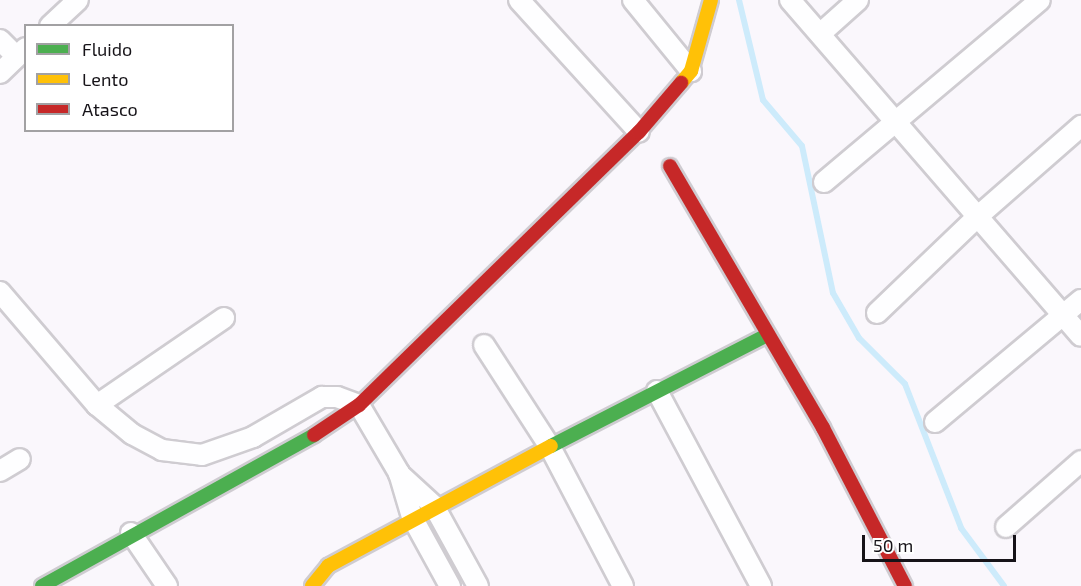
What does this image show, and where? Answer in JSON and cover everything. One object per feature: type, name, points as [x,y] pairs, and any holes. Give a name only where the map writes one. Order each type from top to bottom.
[{"type":"street","points":[[52,24],[78,0]]},
{"type":"street","points":[[519,0],[639,132]]},
{"type":"street","points":[[633,0],[692,70]]},
{"type":"street","points":[[42,586],[131,533],[303,443],[359,405],[639,132],[692,70],[711,0]]},
{"type":"street","points":[[790,0],[976,218],[1081,336]]},
{"type":"street","points":[[820,34],[858,0]]},
{"type":"street","points":[[824,182],[1040,0]]},
{"type":"street","points":[[0,39],[21,52],[0,73]]},
{"type":"street","points":[[877,314],[976,218],[1081,126]]},
{"type":"street","points":[[670,166],[823,428],[905,586]]},
{"type":"street","points":[[0,292],[97,405],[132,434],[162,450],[202,455],[253,437],[322,397],[337,397],[359,405],[399,473],[412,517],[450,586]]},
{"type":"street","points":[[934,422],[1081,300]]},
{"type":"street","points":[[97,405],[224,318]]},
{"type":"street","points":[[312,586],[328,566],[412,517],[767,335]]},
{"type":"street","points":[[484,345],[550,447],[623,586]]},
{"type":"street","points":[[657,391],[761,586]]},
{"type":"street","points":[[0,471],[20,459]]},
{"type":"street","points":[[1006,527],[1081,461]]},
{"type":"street","points":[[399,473],[434,506],[478,586]]},
{"type":"street","points":[[131,533],[167,586]]},
{"type":"waterway","points":[[739,0],[763,100],[802,146],[833,293],[859,338],[905,384],[961,528],[1004,586]]},
{"type":"traffic: fast","points":[[551,446],[767,335]]},
{"type":"traffic: fast","points":[[42,586],[314,435]]},
{"type":"traffic: slow","points":[[681,83],[691,71],[711,0]]},
{"type":"traffic: slow","points":[[312,586],[328,566],[551,446]]},
{"type":"traffic: jam","points":[[314,435],[359,405],[639,132],[681,83]]},
{"type":"traffic: jam","points":[[670,166],[823,428],[905,586]]}]
